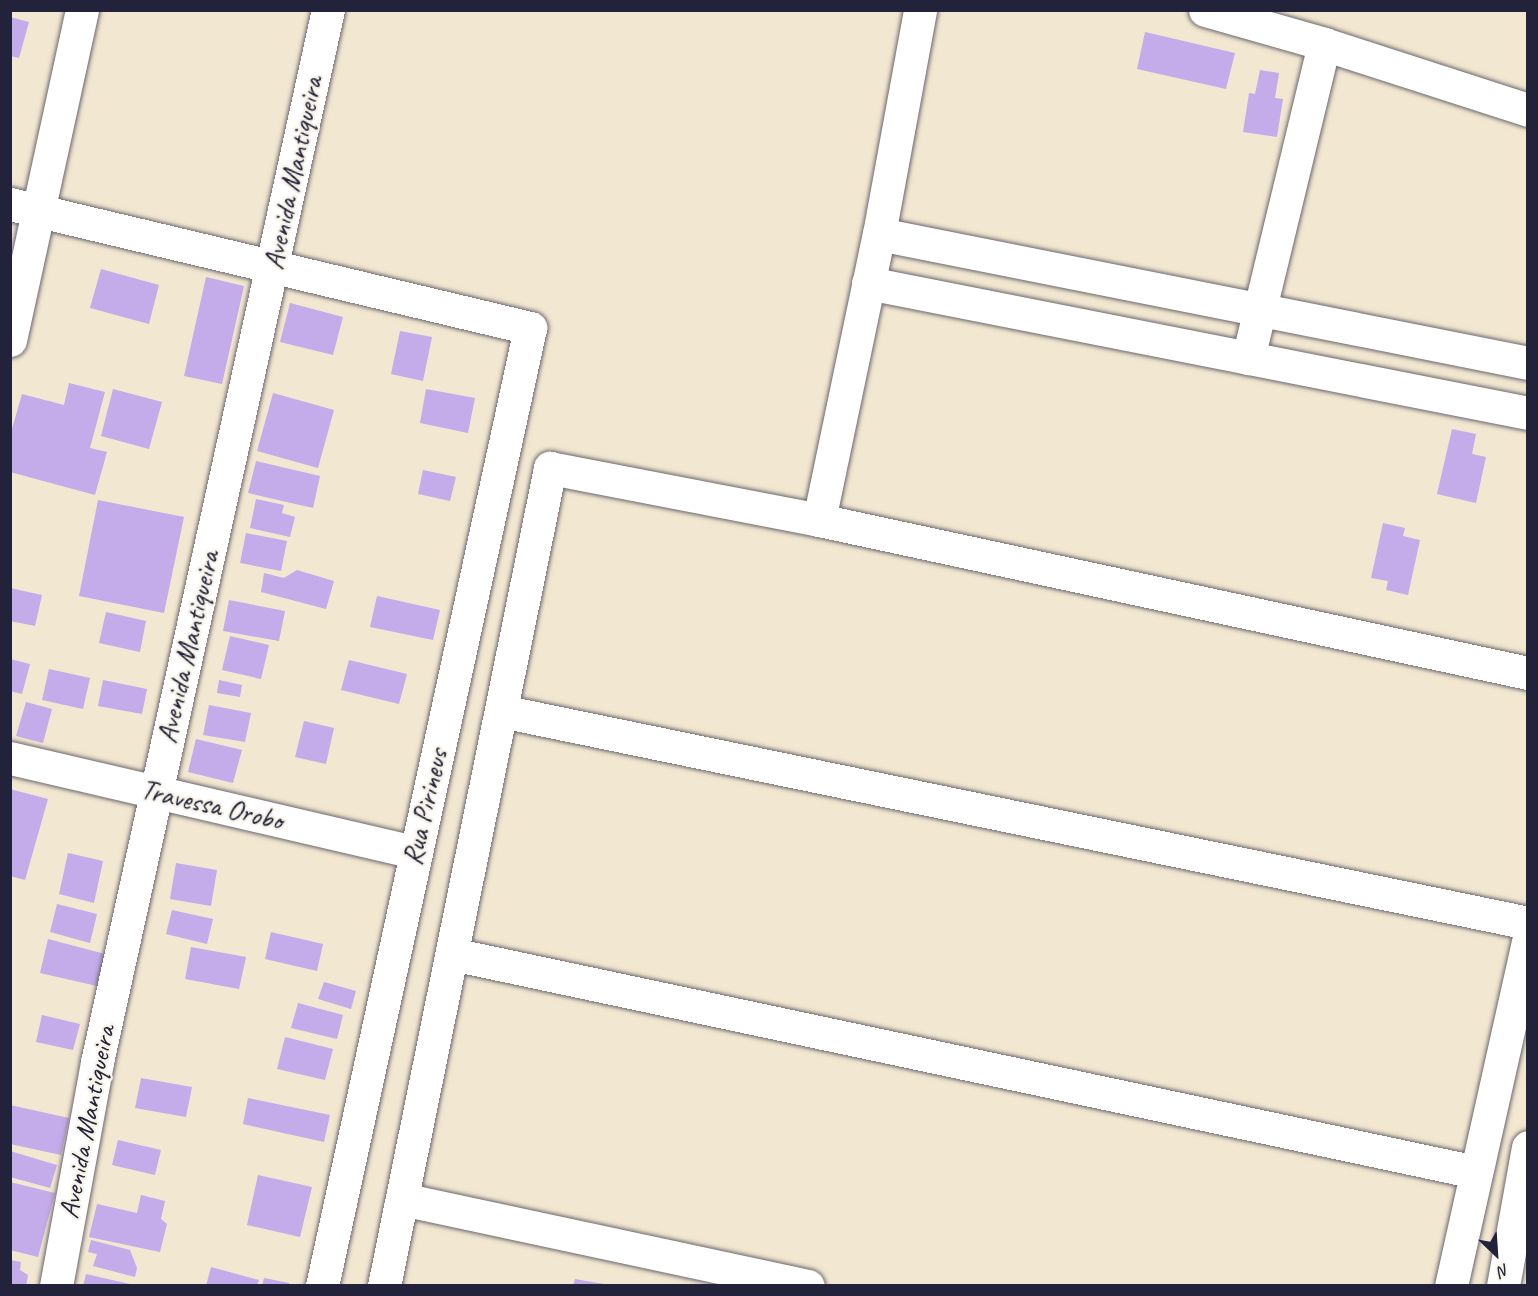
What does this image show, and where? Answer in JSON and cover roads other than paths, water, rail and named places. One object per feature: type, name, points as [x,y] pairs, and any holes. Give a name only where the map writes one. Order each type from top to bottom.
[{"type":"street","points":[[10,340],[25,208],[81,10]]},
{"type":"street","name":"Avenida Mantiqueira","points":[[56,1286],[97,1062],[328,10]]},
{"type":"street","points":[[819,520],[879,234],[920,10]]},
{"type":"street","points":[[1205,10],[1324,44],[1527,110]]},
{"type":"street","points":[[1248,358],[1258,309],[1324,44]]},
{"type":"street","points":[[25,208],[274,264]]},
{"type":"street","points":[[879,234],[1527,363]]},
{"type":"street","name":"Rua Pirineus","points":[[274,264],[530,328],[502,468],[414,852],[322,1286]]},
{"type":"street","points":[[868,283],[1527,413]]},
{"type":"street","points":[[384,1286],[550,468],[819,520],[1527,674]]},
{"type":"street","points":[[501,711],[1527,923]]},
{"type":"street","name":"Travessa Orobo","points":[[10,758],[414,852]]},
{"type":"street","points":[[1451,1286],[1527,942]]},
{"type":"street","points":[[452,954],[1476,1172]]},
{"type":"street","points":[[1503,1286],[1527,1147]]},
{"type":"street","points":[[402,1198],[808,1286]]}]
